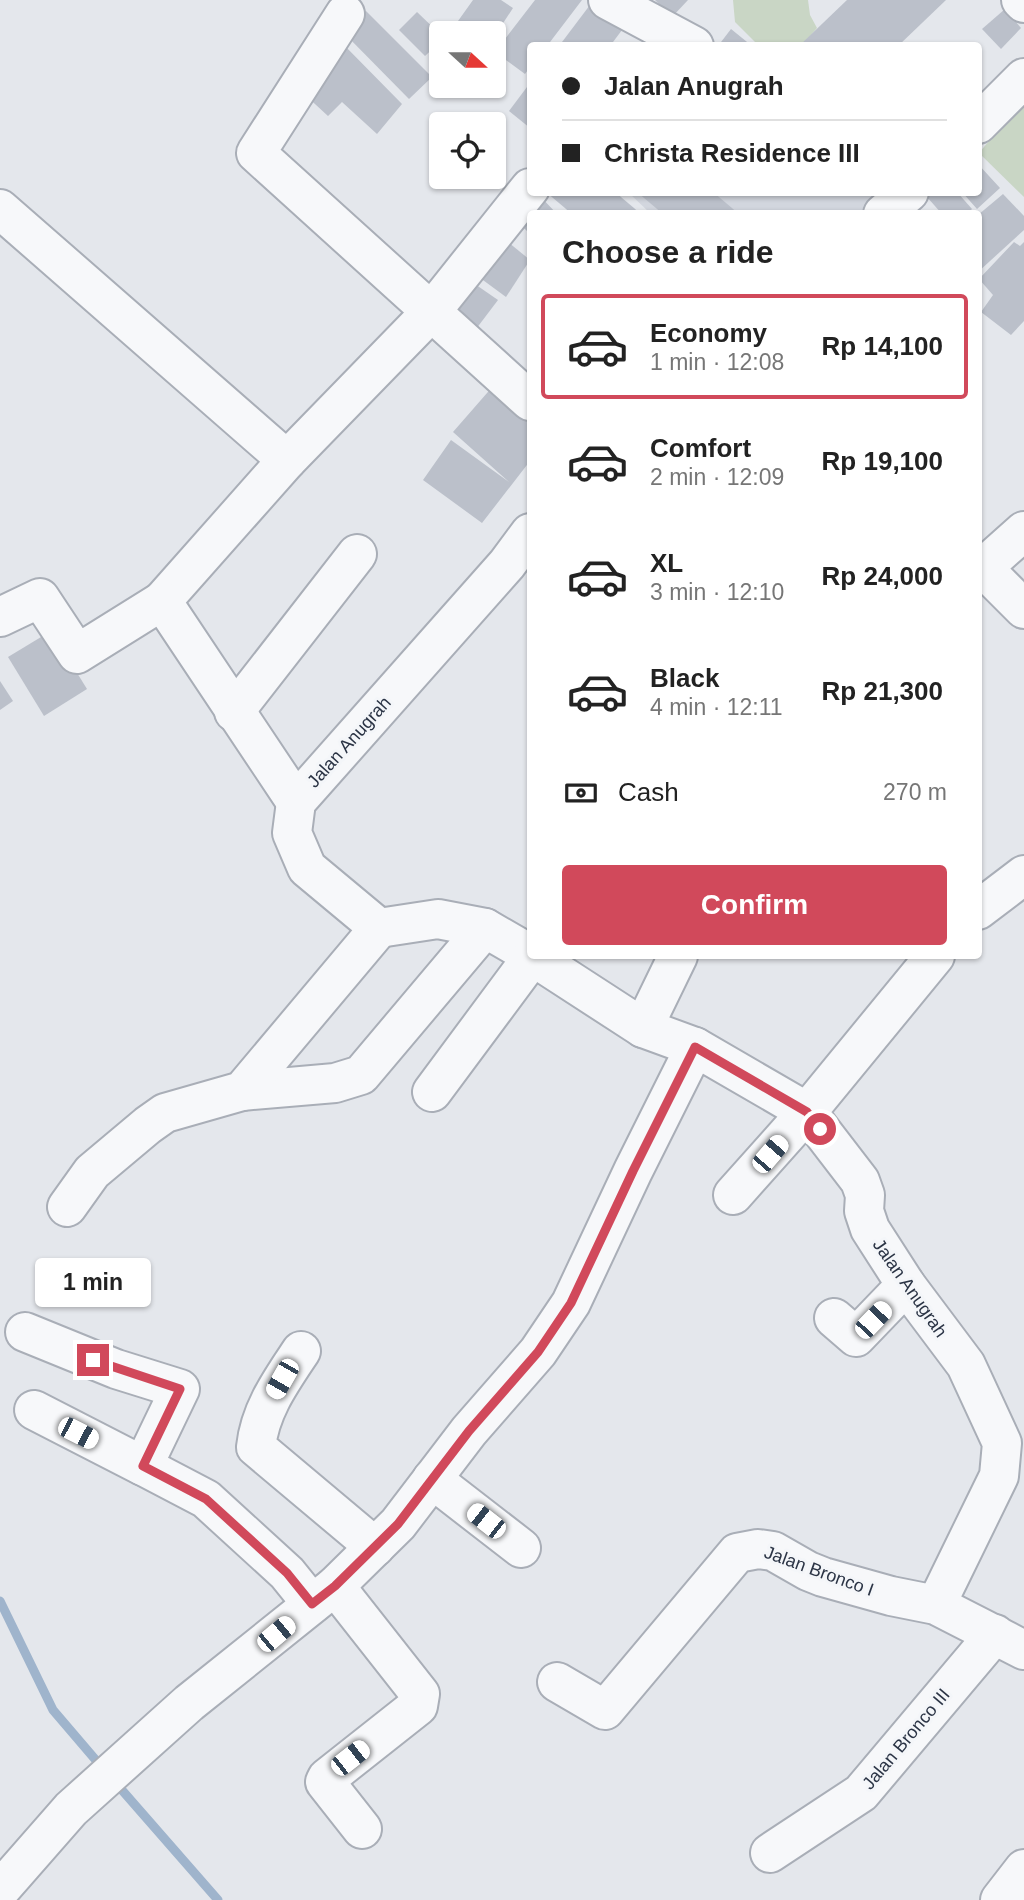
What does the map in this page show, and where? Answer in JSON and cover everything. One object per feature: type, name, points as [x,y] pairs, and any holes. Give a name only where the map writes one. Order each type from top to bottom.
[{"type":"street","points":[[608,0],[687,42]]},
{"type":"street","points":[[345,13],[256,153],[527,398]]},
{"type":"street","points":[[982,120],[1024,78]]},
{"type":"street","points":[[0,617],[40,598],[76,654],[162,601],[287,460],[431,313],[527,192]]},
{"type":"street","points":[[0,209],[287,460]]},
{"type":"street","points":[[982,569],[1024,531]]},
{"type":"street","name":"Jalan Anugrah","points":[[527,544],[519,573],[296,802],[292,833],[307,867],[379,928],[438,919],[485,928],[527,952]]},
{"type":"street","points":[[234,712],[357,554]]},
{"type":"street","points":[[982,571],[1024,609]]},
{"type":"street","points":[[162,601],[296,802]]},
{"type":"street","points":[[982,907],[1024,875]]},
{"type":"street","points":[[242,1091],[379,928]]},
{"type":"street","points":[[67,1207],[92,1172],[165,1113],[242,1091],[335,1083],[361,1075],[485,928]]},
{"type":"street","points":[[432,1092],[529,959]]},
{"type":"street","name":"Jalan Anugrah","points":[[538,959],[643,1028],[695,1047],[807,1112],[860,1181],[865,1195],[864,1211],[870,1229],[906,1285],[966,1365],[1002,1443],[999,1476],[936,1605]]},
{"type":"street","points":[[643,1028],[677,959]]},
{"type":"street","points":[[733,1195],[807,1112],[933,959]]},
{"type":"street","points":[[0,1890],[71,1809],[142,1745],[324,1595],[398,1524],[469,1431],[538,1352],[571,1303],[695,1047]]},
{"type":"street","points":[[834,1318],[856,1337],[906,1285]]},
{"type":"street","points":[[25,1332],[116,1369],[196,1394],[143,1466]]},
{"type":"street","points":[[301,1352],[268,1405],[258,1430],[256,1447],[375,1547]]},
{"type":"street","points":[[34,1410],[206,1499],[287,1573],[324,1595],[420,1694],[418,1706],[327,1778],[325,1783],[362,1829]]},
{"type":"street","points":[[432,1479],[521,1548]]},
{"type":"street","name":"Jalan Bronco I","points":[[557,1682],[605,1710],[737,1553],[758,1549],[773,1551],[791,1563],[823,1577],[936,1605],[1009,1642]]},
{"type":"street","name":"Jalan Bronco III","points":[[770,1853],[861,1793],[1009,1642]]},
{"type":"street","points":[[1000,1900],[1024,1869]]},
{"type":"shaded area","points":[[632,196],[897,196],[885,210],[647,210]]},
{"type":"green space","points":[[733,0],[808,0],[810,15],[817,28],[805,42],[755,42],[735,22]]},
{"type":"green space","points":[[1024,99],[1024,197],[982,156],[982,149]]},
{"type":"building","points":[[473,0],[501,0],[513,8],[504,21],[458,21]]},
{"type":"building","points":[[535,0],[582,0],[550,42],[527,42],[525,74],[506,60],[506,38]]},
{"type":"building","points":[[655,0],[688,0],[672,17]]},
{"type":"building","points":[[847,0],[946,0],[902,42],[803,42]]},
{"type":"building","points":[[593,1],[625,26],[613,42],[562,42]]},
{"type":"building","points":[[1005,9],[1021,28],[1001,49],[982,29]]},
{"type":"building","points":[[366,11],[429,74],[429,80],[409,99],[343,32]]},
{"type":"building","points":[[417,12],[429,24],[429,52],[425,56],[399,30]]},
{"type":"building","points":[[731,29],[747,42],[721,42]]},
{"type":"building","points":[[342,43],[402,104],[377,134],[342,102],[328,116],[302,92]]},
{"type":"building","points":[[527,87],[527,126],[509,111]]},
{"type":"building","points":[[982,168],[1000,188],[977,209],[966,196],[982,196]]},
{"type":"building","points":[[1003,194],[1024,216],[1024,230],[982,268],[982,212]]},
{"type":"building","points":[[538,196],[553,210],[527,210],[527,231],[516,220]]},
{"type":"building","points":[[551,196],[620,196],[636,210],[567,210]]},
{"type":"building","points":[[642,196],[718,196],[734,210],[658,210]]},
{"type":"building","points":[[961,196],[972,209],[938,210],[927,197]]},
{"type":"building","points":[[502,237],[527,258],[527,265],[506,297],[472,272]]},
{"type":"building","points":[[1014,242],[1020,246],[1024,242],[1024,321],[1011,335],[982,313],[993,295],[982,282],[982,276]]},
{"type":"building","points":[[469,280],[498,300],[473,333],[445,307]]},
{"type":"building","points":[[494,385],[527,415],[527,465],[482,523],[423,480],[451,440],[509,482],[453,432]]},
{"type":"building","points":[[51,631],[87,689],[44,716],[8,657]]},
{"type":"building","points":[[0,681],[13,701],[0,710]]},
{"type":"waterway","points":[[0,1601],[53,1710],[100,1765]]},
{"type":"waterway","points":[[121,1789],[218,1900]]},
{"type":"route","points":[[93,1360],[180,1389],[143,1466],[206,1499],[287,1573],[312,1604],[335,1586],[398,1524],[469,1431],[538,1352],[571,1303],[695,1047],[807,1112],[820,1129]]}]
